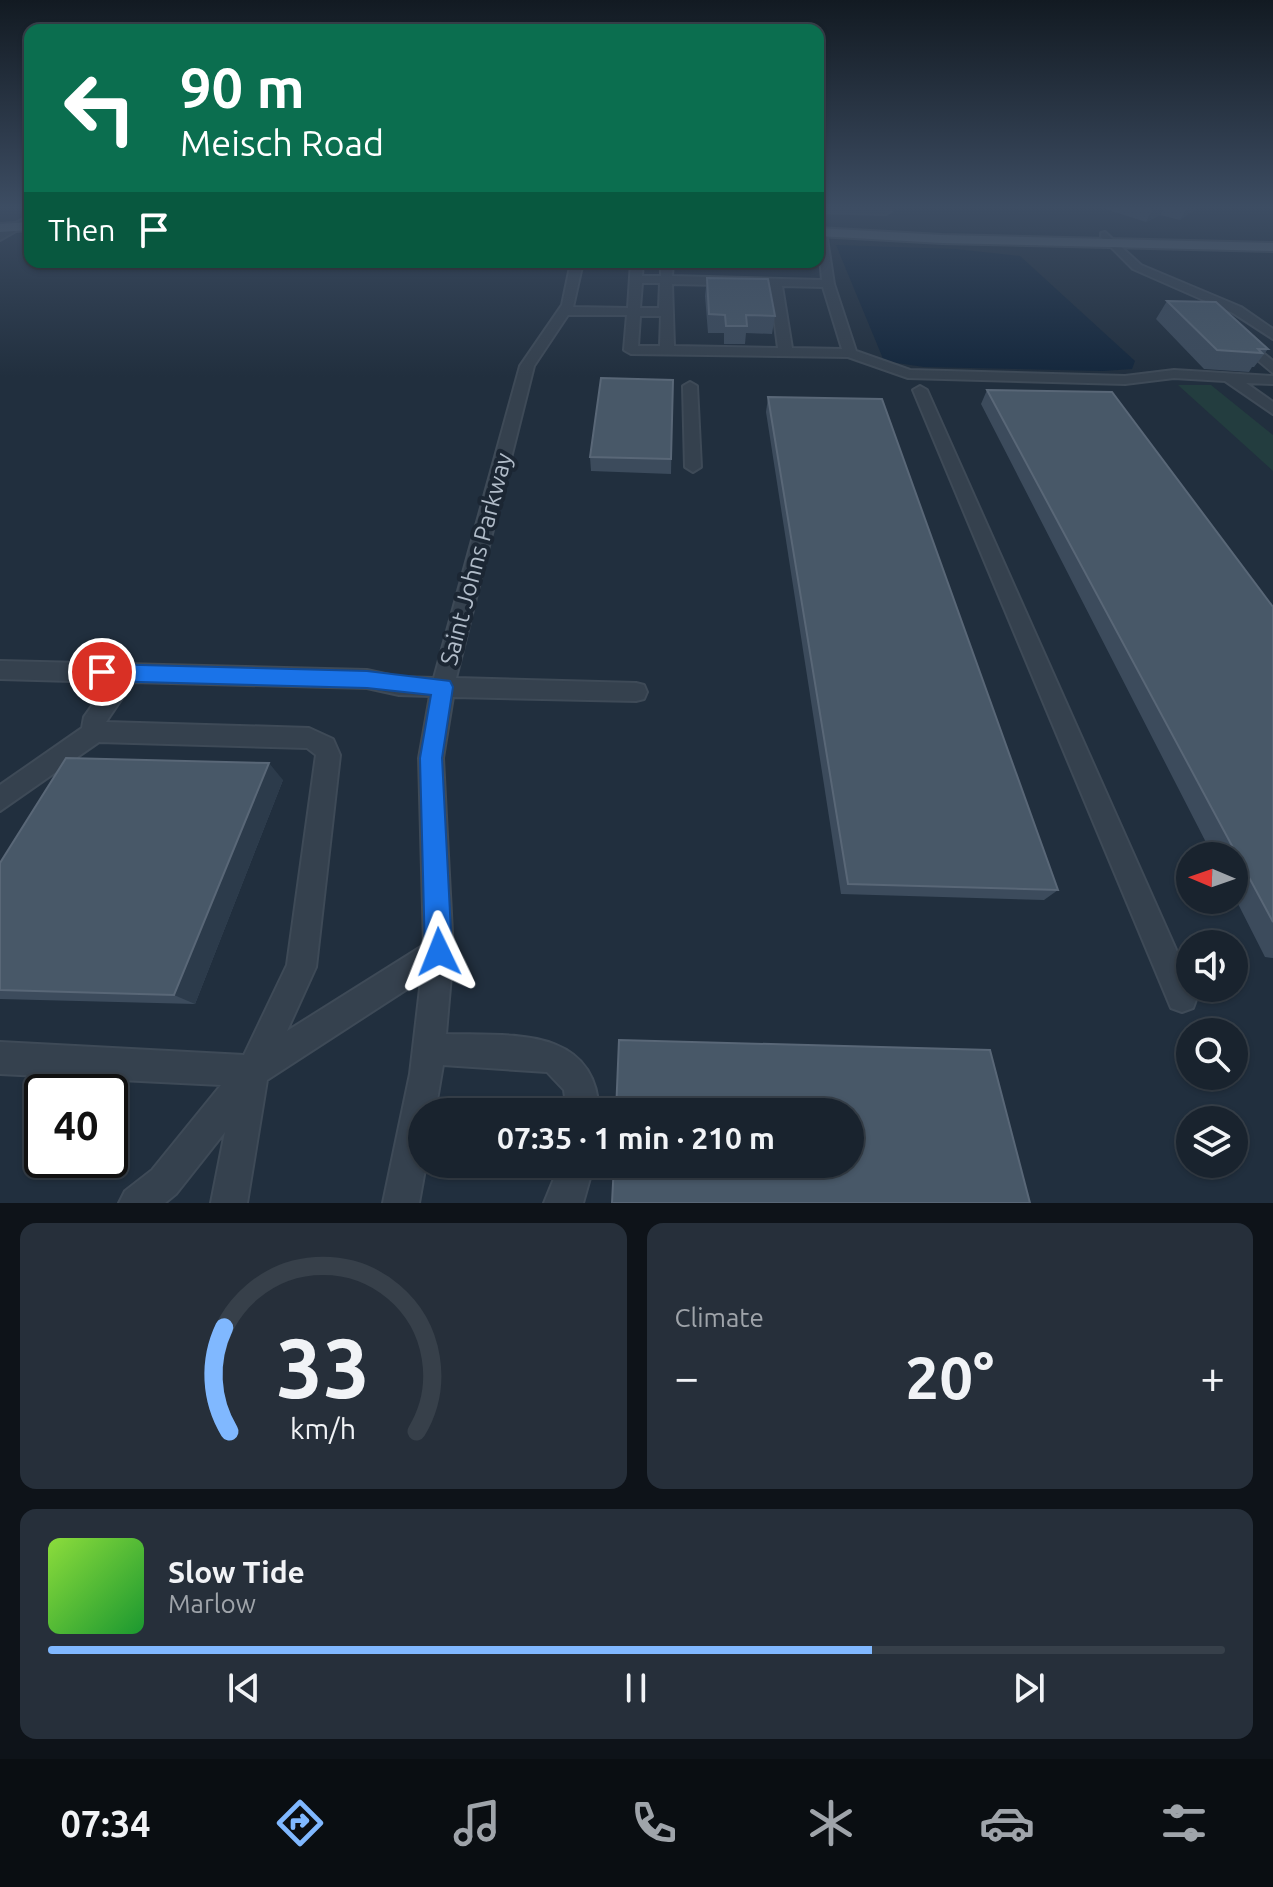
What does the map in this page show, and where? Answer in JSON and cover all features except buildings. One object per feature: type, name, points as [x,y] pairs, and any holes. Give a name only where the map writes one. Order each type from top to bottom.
[{"type":"street","points":[[1134,264],[1237,310],[1273,335]]},
{"type":"street","name":"Saint Johns Parkway","points":[[401,1203],[429,1049],[439,952],[431,758],[443,687],[527,366],[563,311],[575,268]]},
{"type":"street","points":[[637,268],[631,350],[850,353],[901,374],[1125,380],[1174,374],[1273,380]]},
{"type":"street","points":[[667,268],[667,351]]},
{"type":"street","points":[[824,268],[850,353]]},
{"type":"street","points":[[636,279],[704,276],[828,284]]},
{"type":"street","points":[[775,282],[786,354]]},
{"type":"street","points":[[563,311],[661,313],[667,309]]},
{"type":"street","points":[[1237,310],[1223,314],[1226,325],[1273,369]]},
{"type":"street","points":[[1228,377],[1273,409]]},
{"type":"street","points":[[690,386],[693,467]]},
{"type":"street","points":[[920,390],[1176,983]]},
{"type":"street","points":[[0,670],[367,679],[399,686],[636,692]]},
{"type":"street","points":[[95,732],[92,724],[127,673]]},
{"type":"street","points":[[0,799],[95,732],[309,738],[325,746],[328,755],[301,967],[253,1071],[164,1182],[137,1203]]},
{"type":"street","points":[[0,1058],[253,1071],[439,952]]},
{"type":"street","points":[[429,1049],[549,1057],[570,1068],[584,1098]]},
{"type":"street","points":[[229,1203],[235,1186],[253,1071]]},
{"type":"street","points":[[562,1203],[570,1192],[574,1178]]},
{"type":"green space","points":[[1178,385],[1211,385],[1273,435],[1273,471]]},
{"type":"water","points":[[844,264],[1029,264],[1135,361],[1132,369],[1103,371],[924,367],[884,361]]},
{"type":"route","points":[[102,672],[367,679],[399,686],[443,687],[431,758],[439,952]]}]
